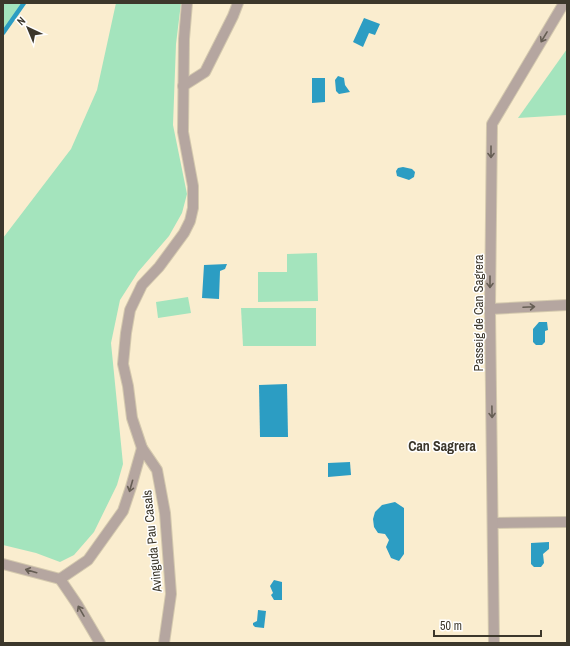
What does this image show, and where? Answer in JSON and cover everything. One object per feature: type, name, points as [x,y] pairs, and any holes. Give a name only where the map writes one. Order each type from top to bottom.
[{"type":"street","name":"Avinguda Pau Casals","points":[[164,643],[171,594],[165,513],[157,470],[142,448],[132,418],[128,386],[123,364],[130,310],[142,285],[160,267],[184,233],[190,221],[193,208],[193,186],[183,132],[184,38],[187,3]]},
{"type":"street","points":[[183,86],[205,72],[234,16],[238,3]]},
{"type":"street","name":"Passeig de Can Sagrera","points":[[494,643],[490,309],[492,124],[564,3]]},
{"type":"street","points":[[490,309],[567,305]]},
{"type":"street","points":[[60,579],[88,560],[122,511],[131,487],[142,448]]},
{"type":"street","points":[[493,523],[567,522]]},
{"type":"street","points":[[3,564],[60,579],[100,643]]},
{"type":"green space","points":[[3,3],[22,3],[3,34]]},
{"type":"green space","points":[[116,3],[181,3],[176,44],[173,125],[187,194],[182,213],[169,236],[138,272],[120,300],[111,343],[123,464],[117,485],[94,532],[74,555],[60,562],[36,553],[3,545],[3,238],[71,149],[97,90]]},
{"type":"green space","points":[[567,49],[567,115],[518,118]]},
{"type":"green space","points":[[317,253],[318,301],[258,302],[258,272],[287,272],[287,254]]},
{"type":"green space","points":[[188,297],[191,313],[158,318],[156,302]]},
{"type":"green space","points":[[241,308],[316,308],[316,346],[243,346]]},
{"type":"water","points":[[364,18],[380,24],[375,35],[369,33],[363,47],[353,42]]},
{"type":"water","points":[[338,76],[344,78],[345,85],[350,92],[339,94],[336,91],[335,80]]},
{"type":"water","points":[[312,78],[325,78],[325,102],[312,103]]},
{"type":"water","points":[[403,167],[412,169],[415,172],[414,177],[409,180],[397,176],[396,171],[398,168]]},
{"type":"water","points":[[227,264],[225,269],[220,271],[219,299],[202,298],[204,265]]},
{"type":"water","points":[[539,322],[547,322],[548,330],[545,331],[545,342],[542,345],[536,345],[533,342],[533,329]]},
{"type":"water","points":[[287,384],[288,437],[260,437],[259,385]]},
{"type":"water","points":[[350,462],[351,475],[328,477],[328,463]]},
{"type":"water","points":[[395,502],[404,508],[404,554],[399,561],[391,558],[386,547],[389,540],[385,534],[378,533],[374,527],[373,519],[375,512],[382,505]]},
{"type":"water","points":[[549,542],[549,549],[543,554],[544,563],[541,567],[534,567],[531,564],[531,543]]},
{"type":"water","points":[[274,580],[282,582],[282,600],[274,600],[271,595],[273,593],[270,586]]},
{"type":"water","points":[[258,610],[266,611],[264,628],[255,627],[253,625],[253,623],[257,621]]},
{"type":"waterway","points":[[3,33],[24,3]]},
{"type":"district","name":"Can Sagrera","points":[[442,446]]}]
